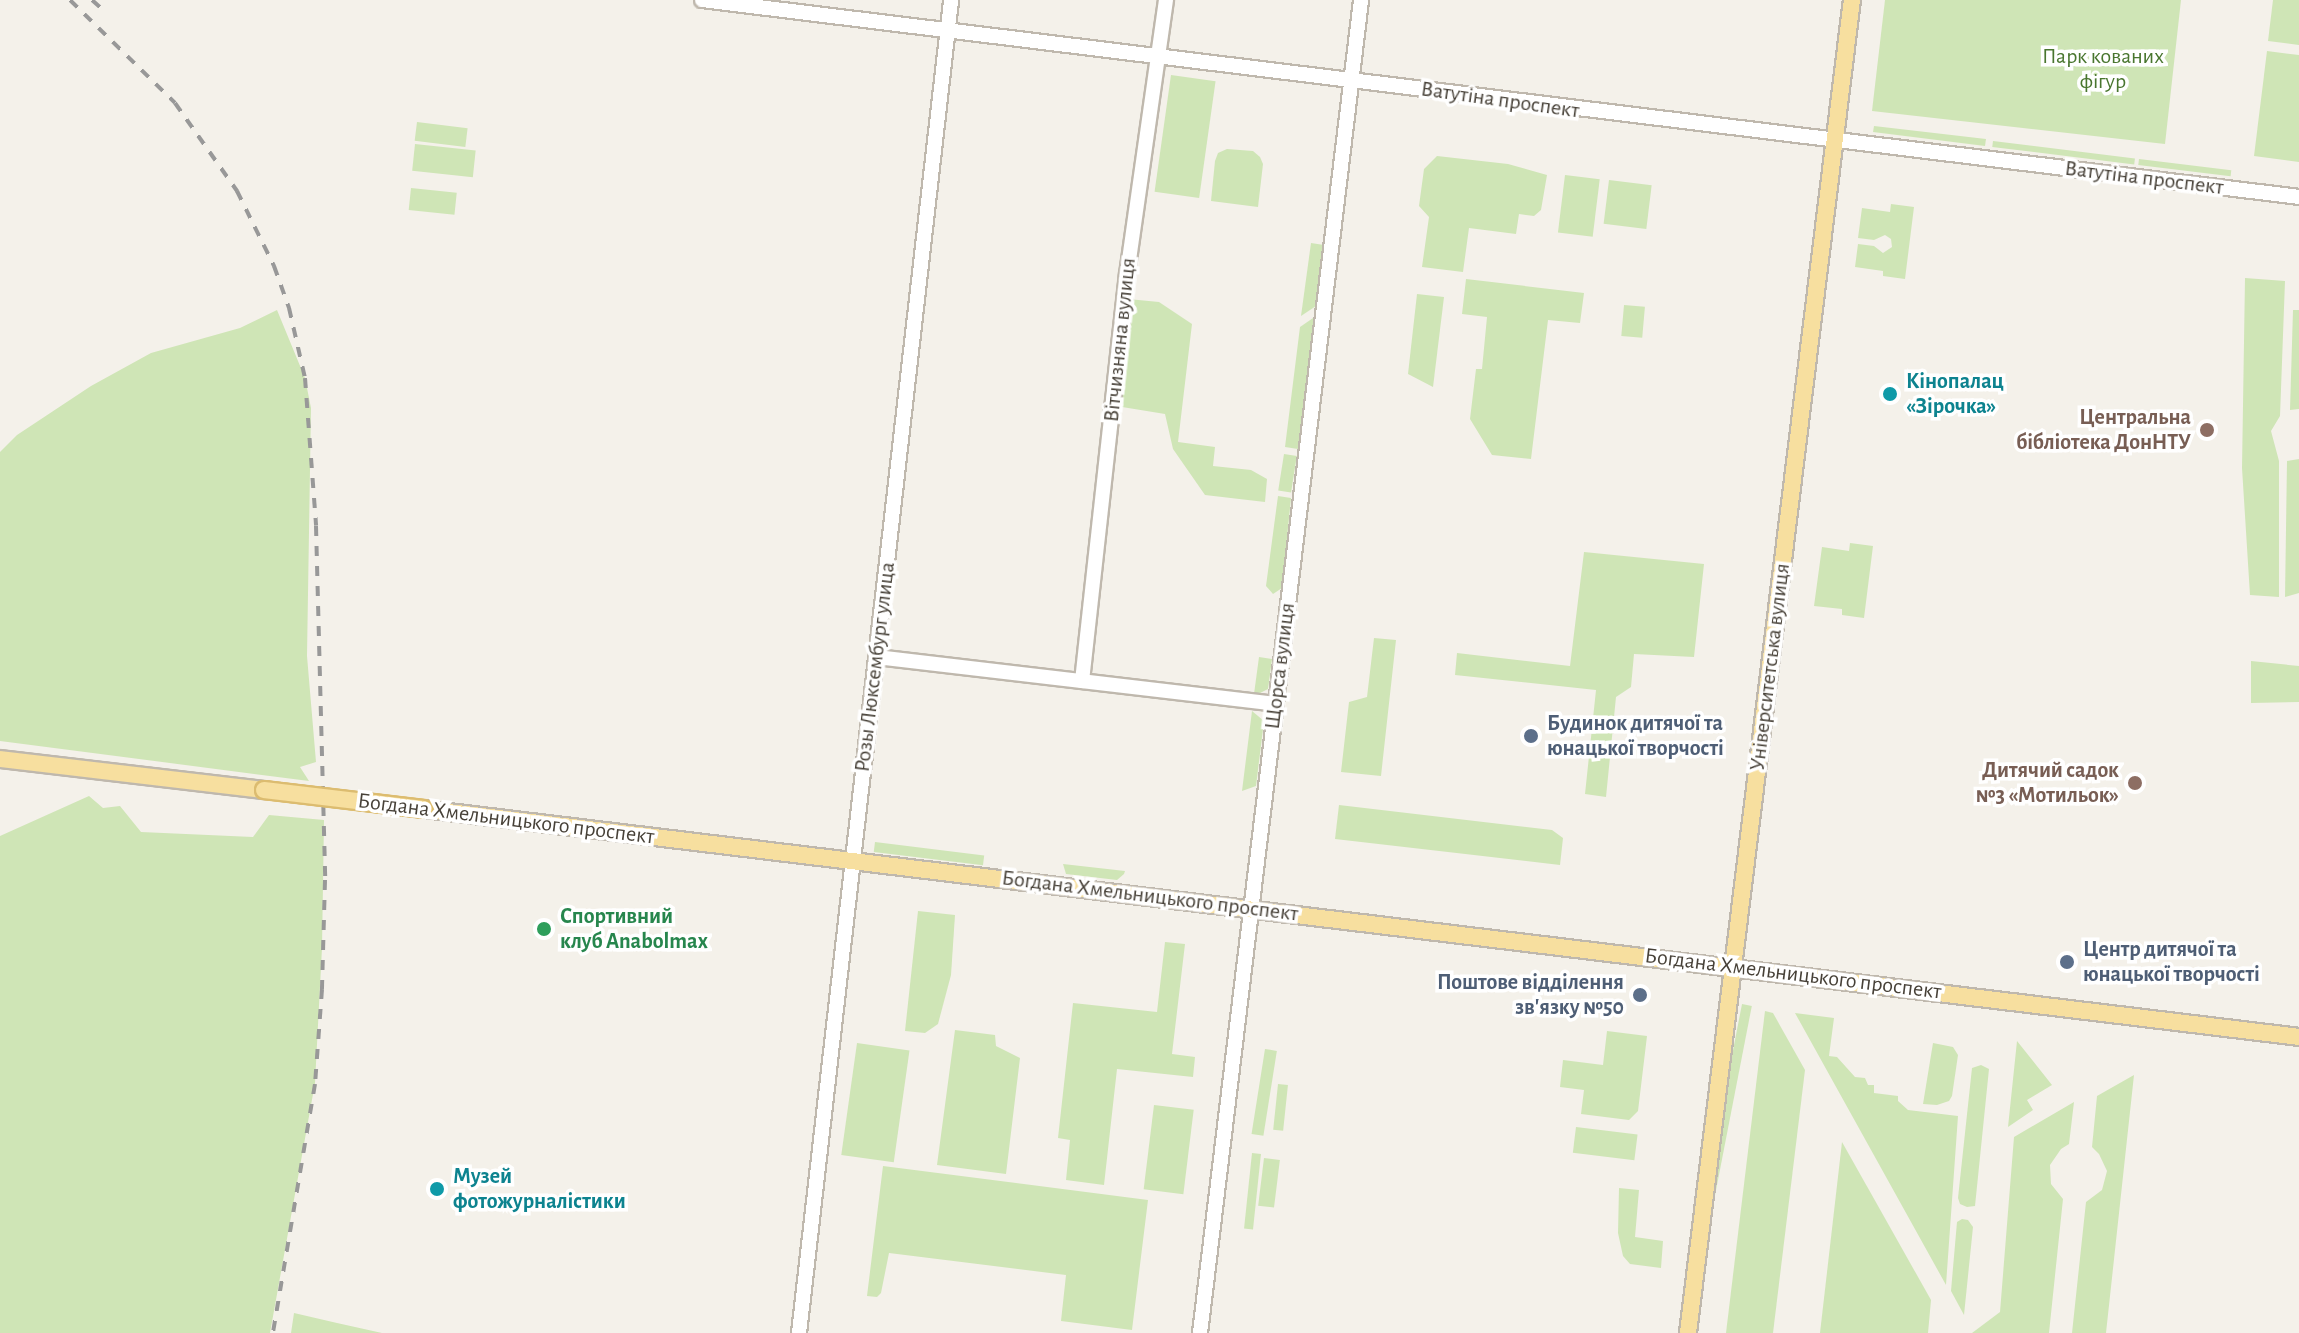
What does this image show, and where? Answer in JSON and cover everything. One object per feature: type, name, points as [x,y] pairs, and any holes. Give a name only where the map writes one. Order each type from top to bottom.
[{"type":"main road","name":"Університетська вулиця","points":[[1688,1333],[1852,0]]},
{"type":"main road","name":"Богдана Хмельницького проспект","points":[[0,759],[1733,966],[2299,1037]]},
{"type":"street","name":"Ватутіна проспект","points":[[702,0],[2299,197]]},
{"type":"street","name":"Розы Люксембург улица","points":[[799,1333],[951,0]]},
{"type":"street","name":"Вітчизняна вулиця","points":[[1082,681],[1126,282],[1166,0]]},
{"type":"street","name":"Щорса вулиця","points":[[1200,1333],[1361,0]]},
{"type":"street","points":[[877,657],[1275,704]]},
{"type":"green space","name":"Парк кованих фігур","points":[[1885,0],[2181,0],[2165,144],[1872,111]]},
{"type":"green space","points":[[2273,0],[2299,0],[2299,45],[2268,41]]},
{"type":"green space","points":[[2267,51],[2299,55],[2299,162],[2254,156]]},
{"type":"green space","points":[[1171,75],[1216,81],[1199,198],[1155,192]]},
{"type":"green space","points":[[417,122],[468,128],[465,147],[415,141]]},
{"type":"green space","points":[[1874,126],[1986,139],[1985,146],[1873,132]]},
{"type":"green space","points":[[1993,141],[2135,158],[2134,164],[1992,147]]},
{"type":"green space","points":[[415,144],[476,150],[473,177],[412,171]]},
{"type":"green space","points":[[1227,149],[1253,151],[1260,157],[1263,164],[1258,207],[1211,201],[1215,161],[1218,153]]},
{"type":"green space","points":[[1437,156],[1508,164],[1547,175],[1541,210],[1534,216],[1519,214],[1516,234],[1469,228],[1463,272],[1422,267],[1429,217],[1419,206],[1424,169]]},
{"type":"green space","points":[[2139,159],[2231,170],[2231,176],[2138,165]]},
{"type":"green space","points":[[1565,175],[1600,179],[1593,237],[1558,233]]},
{"type":"green space","points":[[1609,180],[1652,185],[1646,229],[1604,224]]},
{"type":"green space","points":[[411,188],[457,193],[454,215],[409,210]]},
{"type":"green space","points":[[1891,204],[1914,207],[1905,279],[1883,276],[1883,271],[1855,267],[1858,244],[1874,246],[1883,253],[1892,247],[1891,239],[1885,235],[1874,240],[1858,238],[1862,208],[1890,212]]},
{"type":"green space","points":[[1311,243],[1324,245],[1316,306],[1301,316]]},
{"type":"green space","points":[[2245,278],[2285,281],[2280,416],[2271,431],[2279,461],[2279,597],[2250,595],[2242,468]]},
{"type":"green space","points":[[1466,279],[1584,293],[1580,323],[1548,320],[1531,459],[1492,455],[1470,419],[1476,369],[1482,369],[1487,317],[1462,314]]},
{"type":"green space","points":[[1417,294],[1444,297],[1433,387],[1408,374]]},
{"type":"green space","points":[[1128,299],[1159,302],[1192,324],[1178,442],[1215,447],[1213,466],[1251,470],[1267,479],[1265,502],[1205,495],[1173,449],[1165,414],[1116,406]]},
{"type":"green space","points":[[1624,305],[1645,307],[1642,338],[1621,336]]},
{"type":"green space","points":[[277,310],[305,378],[311,408],[307,656],[316,762],[300,767],[309,781],[0,741],[0,452],[17,435],[91,386],[151,353],[240,328]]},
{"type":"green space","points":[[2293,310],[2299,310],[2299,409],[2290,410]]},
{"type":"green space","points":[[1316,316],[1298,449],[1285,447],[1300,327]]},
{"type":"green space","points":[[1284,454],[1297,456],[1291,493],[1278,491]]},
{"type":"green space","points":[[2299,459],[2299,593],[2285,597],[2287,461]]},
{"type":"green space","points":[[1278,496],[1291,498],[1282,588],[1273,594],[1266,586]]},
{"type":"green space","points":[[1850,543],[1873,546],[1864,618],[1842,615],[1842,609],[1814,606],[1822,547],[1849,551]]},
{"type":"green space","points":[[1584,552],[1704,564],[1694,657],[1634,654],[1631,687],[1616,697],[1606,797],[1585,794],[1596,690],[1455,675],[1457,653],[1570,666]]},
{"type":"green space","points":[[1374,638],[1396,640],[1381,776],[1341,772],[1349,702],[1367,697]]},
{"type":"green space","points":[[1259,657],[1272,659],[1268,689],[1254,694]]},
{"type":"green space","points":[[2251,661],[2299,666],[2299,702],[2251,703]]},
{"type":"green space","points":[[1252,711],[1264,721],[1256,786],[1242,791]]},
{"type":"green space","points":[[89,796],[103,808],[120,806],[141,832],[253,837],[269,815],[324,820],[315,1083],[270,1333],[0,1333],[0,836]]},
{"type":"green space","points":[[1339,805],[1552,830],[1563,838],[1560,865],[1335,839]]},
{"type":"green space","points":[[875,842],[984,855],[983,865],[874,852]]},
{"type":"green space","points":[[1063,864],[1125,871],[1117,880],[1066,874]]},
{"type":"green space","points":[[918,911],[955,915],[951,975],[938,1024],[925,1033],[905,1031]]},
{"type":"green space","points":[[1165,942],[1185,944],[1172,1054],[1195,1057],[1193,1077],[1117,1069],[1104,1185],[1066,1180],[1070,1140],[1058,1138],[1073,1003],[1157,1012]]},
{"type":"green space","points":[[1742,1004],[1752,1006],[1688,1332],[1679,1330]]},
{"type":"green space","points":[[1765,1011],[1773,1013],[1805,1070],[1773,1333],[1726,1333]]},
{"type":"green space","points":[[1795,1013],[1834,1018],[1829,1056],[1837,1057],[1855,1077],[1865,1078],[1868,1085],[1874,1085],[1874,1093],[1898,1096],[1898,1101],[1908,1110],[1958,1116],[1946,1285]]},
{"type":"green space","points":[[955,1030],[995,1035],[996,1046],[1020,1058],[1006,1174],[937,1165]]},
{"type":"green space","points":[[1607,1031],[1647,1036],[1638,1111],[1629,1120],[1581,1114],[1584,1090],[1560,1087],[1563,1060],[1603,1065]]},
{"type":"green space","points":[[2017,1041],[2052,1085],[2027,1100],[2033,1110],[2008,1127]]},
{"type":"green space","points":[[857,1043],[909,1050],[894,1162],[841,1155]]},
{"type":"green space","points":[[1933,1043],[1953,1047],[1958,1055],[1952,1096],[1949,1101],[1937,1105],[1923,1104]]},
{"type":"green space","points":[[1265,1049],[1277,1051],[1263,1136],[1252,1134]]},
{"type":"green space","points":[[1981,1065],[1989,1069],[1975,1206],[1967,1207],[1960,1204],[1958,1198],[1972,1068]]},
{"type":"green space","points":[[2134,1075],[2106,1333],[2072,1333],[2086,1202],[2102,1190],[2107,1171],[2092,1147],[2097,1096]]},
{"type":"green space","points":[[1278,1084],[1288,1085],[1283,1131],[1273,1130]]},
{"type":"green space","points":[[2074,1102],[2069,1144],[2061,1149],[2050,1165],[2051,1184],[2063,1199],[2049,1333],[1972,1333],[2000,1312],[2014,1137]]},
{"type":"green space","points":[[1154,1105],[1194,1110],[1183,1194],[1144,1189]]},
{"type":"green space","points":[[1576,1127],[1638,1135],[1634,1160],[1573,1153]]},
{"type":"green space","points":[[1842,1142],[1931,1300],[1928,1333],[1820,1333]]},
{"type":"green space","points":[[1252,1153],[1261,1154],[1253,1230],[1244,1229]]},
{"type":"green space","points":[[1264,1158],[1280,1160],[1274,1208],[1258,1206]]},
{"type":"green space","points":[[883,1166],[1148,1200],[1132,1330],[1061,1321],[1066,1275],[889,1253],[881,1293],[877,1297],[867,1296]]},
{"type":"green space","points":[[1619,1188],[1639,1190],[1635,1237],[1663,1241],[1661,1268],[1630,1264],[1623,1256],[1618,1233]]},
{"type":"green space","points":[[1968,1220],[1973,1227],[1964,1315],[1951,1291],[1957,1222]]},
{"type":"green space","points":[[294,1313],[337,1323],[382,1333],[291,1333]]},
{"type":"railway","points":[[70,0],[175,103],[237,191],[274,266],[289,308],[305,378],[316,526],[325,880],[322,989],[315,1084],[273,1333]]},
{"type":"railway","points":[[92,0],[103,10]]},
{"type":"place","name":"Кінопалац «Зірочка»","points":[[1890,394]]},
{"type":"place","name":"Центральна бібліотека ДонНТУ","points":[[2207,430]]},
{"type":"place","name":"Будинок дитячої та юнацької творчості","points":[[1531,736]]},
{"type":"place","name":"Дитячий садок №3 «Мотильок»","points":[[2135,783]]},
{"type":"place","name":"Спортивний клуб Anabolmax","points":[[544,929]]},
{"type":"place","name":"Центр дитячої та юнацької творчості","points":[[2067,962]]},
{"type":"place","name":"Поштове відділення зв'язку №50","points":[[1640,995]]},
{"type":"place","name":"Музей фотожурналістики","points":[[437,1189]]}]
